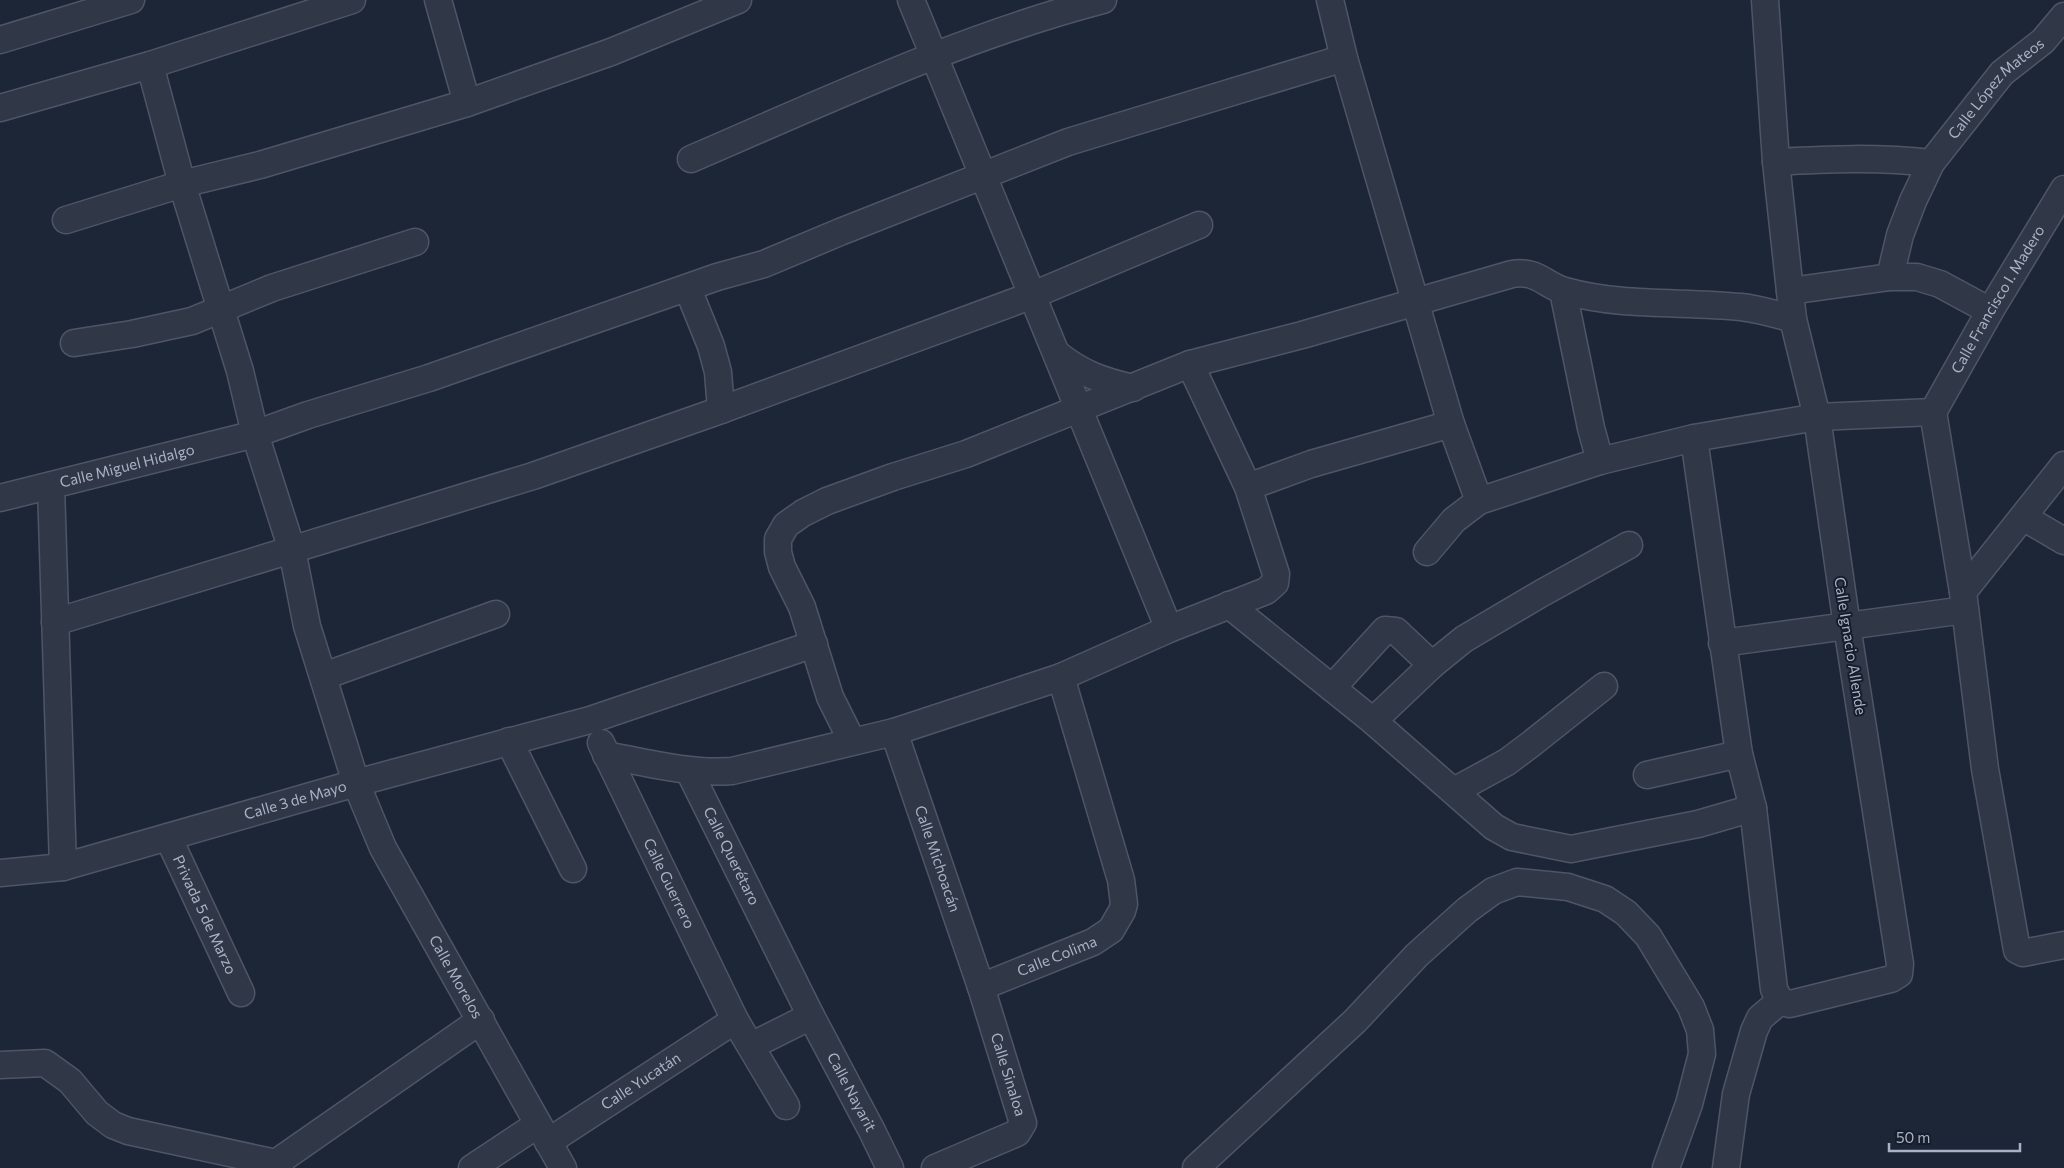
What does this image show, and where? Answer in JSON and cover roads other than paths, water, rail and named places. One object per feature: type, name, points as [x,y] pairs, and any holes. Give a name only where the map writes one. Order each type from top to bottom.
[{"type":"street","points":[[0,40],[130,0]]},
{"type":"street","points":[[0,108],[150,65],[275,23],[352,0]]},
{"type":"street","points":[[438,0],[467,103]]},
{"type":"street","points":[[66,220],[182,184],[260,165],[467,103],[611,52],[738,0]]},
{"type":"street","points":[[911,0],[1169,629]]},
{"type":"street","points":[[691,159],[933,56],[1061,11],[1103,0]]},
{"type":"street","points":[[1330,0],[1344,58],[1451,424],[1479,502]]},
{"type":"street","name":"Calle Ignacio Allende","points":[[1765,0],[1776,162],[1793,319],[1817,417],[1847,626],[1900,964],[1899,974],[1891,979],[1790,1004],[1780,1001]]},
{"type":"street","name":"Calle López Mateos","points":[[1890,277],[1900,235],[1912,201],[1931,163],[2002,73],[2043,41],[2064,16]]},
{"type":"street","name":"Calle Miguel Hidalgo","points":[[0,498],[255,434],[308,415],[429,378],[738,270],[764,264],[1068,142],[1344,58]]},
{"type":"street","name":"Calle Morelos","points":[[150,65],[182,184],[240,371],[255,434],[292,550],[307,626],[356,783],[383,848],[563,1168]]},
{"type":"street","points":[[1776,162],[1828,158],[1889,158],[1931,163]]},
{"type":"street","name":"Calle Francisco I. Madero","points":[[1933,412],[1990,311],[2064,189]]},
{"type":"street","points":[[55,622],[533,476],[721,410],[1033,295],[1199,225]]},
{"type":"street","points":[[74,342],[132,334],[192,321],[272,288],[415,242]]},
{"type":"street","points":[[852,741],[830,697],[802,607],[782,567],[778,552],[778,539],[786,525],[803,513],[827,501],[893,477],[966,454],[1078,411],[1190,364],[1302,335],[1523,272],[1535,275],[1563,291],[1641,302],[1743,307],[1793,319]]},
{"type":"street","points":[[1790,291],[1890,277],[1917,277],[1940,284],[1990,311]]},
{"type":"street","points":[[688,289],[711,346],[718,372],[721,410]]},
{"type":"street","points":[[1563,291],[1591,428],[1600,461]]},
{"type":"street","points":[[1057,354],[1072,366],[1100,380],[1133,388]]},
{"type":"street","points":[[606,755],[689,771],[732,771],[894,732],[1061,677],[1169,629],[1266,591],[1275,583],[1276,574],[1248,487],[1190,364]]},
{"type":"street","points":[[1427,552],[1454,520],[1479,502],[1600,461],[1694,438],[1817,417],[1933,412],[1964,601],[1985,769],[2017,950],[2023,953],[2064,945]]},
{"type":"street","points":[[1248,487],[1311,464],[1451,424]]},
{"type":"street","points":[[1694,438],[1739,754],[1753,808],[1774,989],[1780,1001],[1760,1018],[1754,1031],[1736,1094],[1726,1168]]},
{"type":"street","points":[[1722,642],[1847,626],[1964,601],[2023,517],[2064,465]]},
{"type":"street","points":[[51,486],[63,867]]},
{"type":"street","points":[[2023,517],[2064,541]]},
{"type":"street","points":[[1373,721],[1432,665],[1464,639],[1629,545]]},
{"type":"street","points":[[1229,605],[1373,721],[1494,827],[1571,870],[1605,899],[1626,913],[1648,936],[1690,1007],[1700,1030],[1702,1054],[1689,1104],[1666,1168]]},
{"type":"street","points":[[324,676],[496,614]]},
{"type":"street","points":[[1332,688],[1385,630],[1396,631],[1432,665]]},
{"type":"street","name":"Calle 3 de Mayo","points":[[0,872],[63,867],[356,783],[590,720],[814,644]]},
{"type":"street","name":"Calle Colima","points":[[980,987],[1093,942],[1110,930],[1122,911],[1124,904],[1121,880],[1061,677]]},
{"type":"street","points":[[1454,791],[1519,753],[1604,686]]},
{"type":"street","name":"Calle Guerrero","points":[[590,720],[735,1020],[786,1106]]},
{"type":"street","name":"Calle Michoacán","points":[[894,732],[980,987]]},
{"type":"street","points":[[510,741],[573,869]]},
{"type":"street","points":[[1647,775],[1739,754]]},
{"type":"street","name":"Calle Querétaro","points":[[689,771],[811,1016]]},
{"type":"street","points":[[1196,1168],[1226,1157],[1417,955],[1467,910],[1493,891],[1517,882],[1571,870],[1698,824],[1753,808]]},
{"type":"street","name":"Privada 5 de Marzo","points":[[168,837],[241,993]]},
{"type":"street","name":"Calle Sinaloa","points":[[935,1168],[1017,1133],[1022,1127],[1022,1121],[980,987]]},
{"type":"street","points":[[751,1046],[811,1016]]},
{"type":"street","name":"Calle Nayarit","points":[[811,1016],[890,1168]]},
{"type":"street","points":[[0,1065],[45,1063],[70,1082],[97,1113],[113,1125],[128,1131],[278,1166],[481,1020]]},
{"type":"street","name":"Calle Yucatán","points":[[472,1168],[543,1134],[735,1020]]}]
